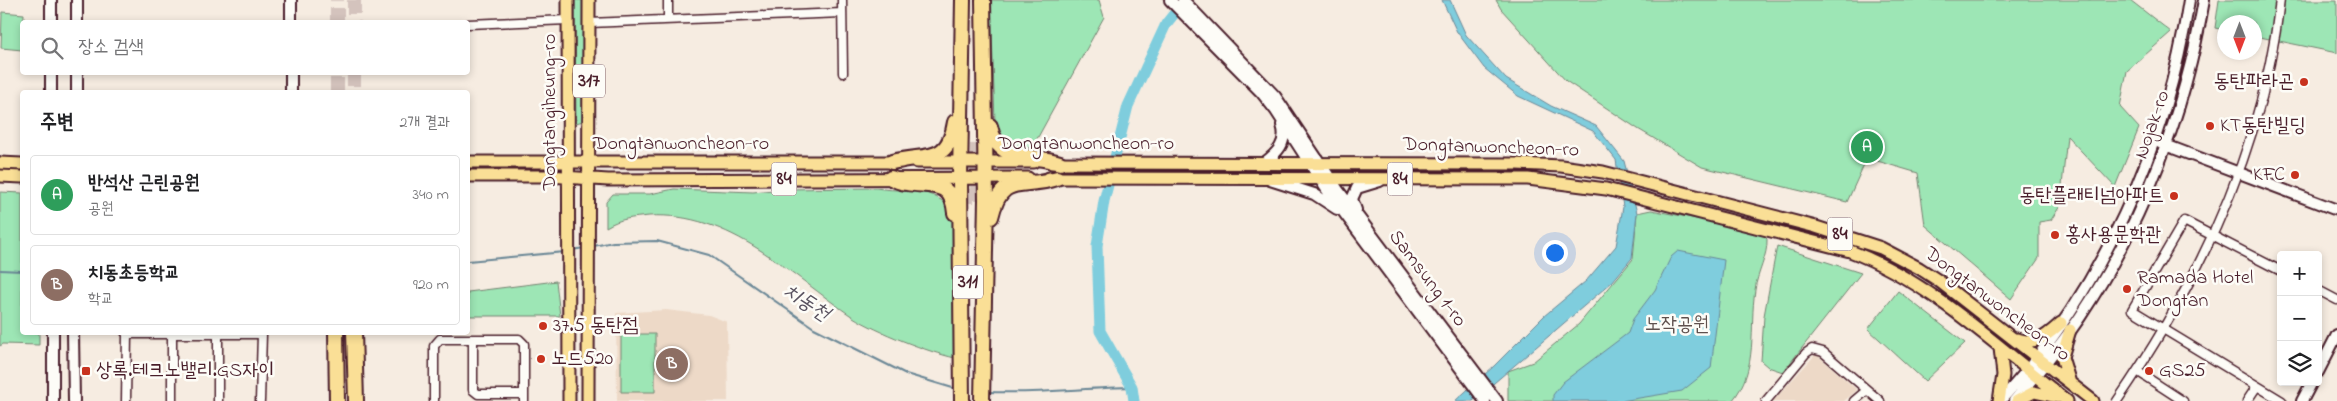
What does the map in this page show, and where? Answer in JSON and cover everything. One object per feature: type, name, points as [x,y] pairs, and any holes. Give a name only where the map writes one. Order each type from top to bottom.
[{"type":"highway","points":[[962,0],[960,231],[972,362],[982,401]]},
{"type":"highway","points":[[968,0],[972,145],[976,0]]},
{"type":"highway","points":[[962,401],[972,362],[986,229],[984,0]]},
{"type":"highway","points":[[892,162],[907,158],[927,158],[942,152],[952,138],[962,92]]},
{"type":"highway","points":[[986,94],[992,136],[999,147],[1013,155],[1044,157],[1060,162]]},
{"type":"highway","points":[[891,178],[906,184],[932,184],[946,190],[954,208],[956,222],[960,231]]},
{"type":"highway","points":[[986,229],[990,222],[995,200],[1001,191],[1016,184],[1042,184],[1056,178]]},
{"type":"highway","name":"311","points":[[969,401],[972,362],[972,204]]},
{"type":"highway","points":[[336,335],[337,401]]},
{"type":"highway","points":[[354,335],[356,401]]},
{"type":"highway","name":"311","points":[[972,362],[975,401]]},
{"type":"main road","name":"Dongtangiheung-ro","points":[[568,0],[569,401]]},
{"type":"main road","name":"Dongtangiheung-ro","points":[[588,401],[589,0]]},
{"type":"main road","points":[[568,121],[572,127],[583,128],[589,122]]},
{"type":"main road","name":"84","points":[[470,162],[568,162]]},
{"type":"main road","name":"Dongtanwoncheon-ro","points":[[568,162],[1517,164],[1561,166],[1603,172],[1830,231],[1881,248],[1926,272],[2093,401]]},
{"type":"main road","points":[[0,163],[20,164]]},
{"type":"main road","points":[[0,176],[20,178]]},
{"type":"main road","name":"84","points":[[470,176],[568,177]]},
{"type":"main road","name":"Dongtanwoncheon-ro","points":[[568,177],[589,179],[1528,179],[1606,189],[1850,251],[1870,258],[1924,290],[2067,400]]},
{"type":"main road","points":[[2012,338],[2029,342],[2039,341],[2067,324]]},
{"type":"main road","points":[[2067,324],[2062,357],[2070,383]]},
{"type":"main road","points":[[2000,348],[2003,375],[2000,401]]},
{"type":"main road","points":[[2015,401],[2034,392],[2043,392],[2067,400],[2070,395],[2081,392]]},
{"type":"street","points":[[51,0],[51,20]]},
{"type":"street","points":[[77,0],[77,20]]},
{"type":"street","points":[[291,0],[291,20]]},
{"type":"street","points":[[668,0],[668,20]]},
{"type":"street","points":[[842,0],[843,73]]},
{"type":"street","points":[[1170,0],[1286,109],[1315,163]]},
{"type":"street","points":[[1182,0],[1244,69],[1315,163]]},
{"type":"street","name":"Nojak-ro","points":[[2067,324],[2138,179],[2154,141],[2169,91],[2189,0]]},
{"type":"street","name":"Nojak-ro","points":[[2000,401],[2041,360],[2108,270],[2150,184],[2165,145],[2182,94],[2204,0]]},
{"type":"street","points":[[2117,401],[2164,329],[2213,236],[2256,116],[2276,38],[2280,0]]},
{"type":"street","points":[[589,23],[842,13]]},
{"type":"street","points":[[470,24],[568,20]]},
{"type":"street","points":[[51,75],[51,90]]},
{"type":"street","points":[[77,75],[77,90]]},
{"type":"street","points":[[291,75],[291,90]]},
{"type":"street","points":[[2169,91],[2175,96],[2182,94]]},
{"type":"street","points":[[1264,163],[1278,151],[1285,136],[1276,110]]},
{"type":"street","points":[[2154,141],[2337,210]]},
{"type":"street","name":"Samsung 1-ro","points":[[1315,163],[1357,223],[1469,371],[1497,401]]},
{"type":"street","points":[[2138,179],[2146,177],[2150,184]]},
{"type":"street","points":[[1267,179],[1325,200],[1357,223]]},
{"type":"street","points":[[1357,223],[1352,199],[1357,188],[1391,179]]},
{"type":"street","points":[[2277,269],[2184,221],[2132,310],[2282,401]]},
{"type":"street","points":[[2322,292],[2337,300]]},
{"type":"street","points":[[52,335],[53,401]]},
{"type":"street","points":[[73,335],[74,401]]},
{"type":"street","points":[[126,335],[126,401]]},
{"type":"street","points":[[172,335],[172,401]]},
{"type":"street","points":[[218,335],[218,401]]},
{"type":"street","points":[[260,401],[262,335]]},
{"type":"street","points":[[2322,364],[2337,335]]},
{"type":"street","points":[[434,401],[434,346],[440,339],[473,339],[519,339],[524,344],[524,398],[478,394],[473,390],[473,339]]},
{"type":"street","points":[[1766,401],[1806,353],[1812,349],[1823,352],[1880,401]]},
{"type":"street","points":[[1469,371],[1485,401]]},
{"type":"street","points":[[2137,371],[2183,401]]},
{"type":"street","name":"Nojak-ro","points":[[2015,401],[2031,372]]},
{"type":"street","points":[[2247,401],[2257,386]]},
{"type":"street","points":[[2302,401],[2310,386]]},
{"type":"street","points":[[1854,401],[1867,390]]},
{"type":"shaded area","points":[[666,310],[709,315],[727,322],[728,401],[617,401],[616,313]]},
{"type":"shaded area","points":[[1816,354],[1857,390],[1844,401],[1773,401]]},
{"type":"green space","points":[[575,0],[586,0],[587,120],[576,123]]},
{"type":"green space","points":[[991,0],[1099,0],[1104,17],[1032,148],[1009,146],[1000,136],[995,123]]},
{"type":"green space","points":[[1496,0],[2130,0],[2171,32],[2127,71],[2120,107],[2139,128],[2115,187],[2067,136],[2060,206],[2051,220],[2039,222],[2039,258],[2011,299],[1925,225],[1918,173],[1867,158],[1847,202],[1702,167],[1638,129],[1566,81],[1501,9]]},
{"type":"green space","points":[[2219,0],[2337,0],[2337,53],[2262,37],[2262,15],[2217,15],[2217,28],[2215,28]]},
{"type":"green space","points":[[2,12],[24,14],[24,20],[20,20],[20,50],[1,48]]},
{"type":"green space","points":[[876,188],[915,191],[932,195],[950,207],[955,233],[955,358],[903,341],[863,323],[758,249],[733,235],[707,224],[679,217],[649,216],[622,220],[606,227],[606,202],[613,194],[650,194],[674,189],[753,192],[783,189]]},
{"type":"green space","points":[[0,192],[20,193],[20,335],[39,335],[39,345],[3,344],[0,346]]},
{"type":"green space","name":"노작공원","points":[[1651,210],[1759,231],[1767,239],[1766,252],[1758,277],[1753,304],[1750,362],[1740,389],[1732,401],[1508,401],[1508,371],[1533,362],[1579,324],[1633,259],[1637,213]]},
{"type":"green space","points":[[1777,246],[1861,273],[1783,372],[1768,367],[1761,361],[1764,316]]},
{"type":"green space","points":[[556,281],[560,316],[470,316],[470,292]]},
{"type":"green space","points":[[1898,291],[1965,343],[1925,381],[1868,329]]},
{"type":"green space","points":[[621,334],[655,334],[655,392],[621,392]]},
{"type":"water","points":[[1442,0],[1450,0],[1466,35],[1506,79],[1551,106],[1596,126],[1624,161],[1637,213],[1632,258],[1612,282],[1473,401],[1455,401],[1494,366],[1544,316],[1586,281],[1616,246],[1623,207],[1616,160],[1593,131],[1518,96],[1484,68],[1457,32]]},
{"type":"water","points":[[1678,251],[1724,260],[1711,368],[1682,391],[1621,401],[1553,401],[1553,395],[1563,382],[1628,333],[1633,319],[1655,290],[1671,257]]},
{"type":"waterway","points":[[1134,401],[1132,387],[1100,331],[1097,246],[1104,201],[1128,106],[1166,24],[1185,0]]},
{"type":"waterway","name":"치동천","points":[[594,246],[613,242],[657,241],[709,255],[814,328],[906,374],[956,389]]},
{"type":"waterway","name":"치동천","points":[[572,250],[584,248]]},
{"type":"waterway","name":"치동천","points":[[470,261],[565,252]]},
{"type":"waterway","name":"치동천","points":[[0,270],[20,271]]},
{"type":"waterway","name":"치동천","points":[[988,392],[1132,387]]},
{"type":"tunnel","points":[[337,0],[337,20]]},
{"type":"tunnel","points":[[354,0],[354,20]]},
{"type":"tunnel","points":[[337,75],[337,90]]},
{"type":"tunnel","points":[[354,75],[354,90]]},
{"type":"tunnel","points":[[977,144],[977,205]]},
{"type":"tunnel","points":[[967,176],[967,203]]},
{"type":"place","name":"동탄파라곤","points":[[2304,82]]},
{"type":"place","name":"KT동탄빌딩","points":[[2210,126]]},
{"type":"place","name":"반석산 근린공원","points":[[1867,147]]},
{"type":"place","name":"KFC","points":[[2295,175]]},
{"type":"place","name":"동탄플래티넘아파트","points":[[2174,196]]},
{"type":"place","name":"홍사용문학관","points":[[2055,235]]},
{"type":"place","name":"Ramada Hotel Dongtan","points":[[2127,289]]},
{"type":"place","name":"37.5 동탄점","points":[[543,326]]},
{"type":"place","name":"노드520","points":[[541,359]]},
{"type":"place","name":"치동초등학교","points":[[672,364]]},
{"type":"place","name":"상록.테크노밸리.GS자이","points":[[86,371]]},
{"type":"place","name":"GS25","points":[[2149,371]]}]
